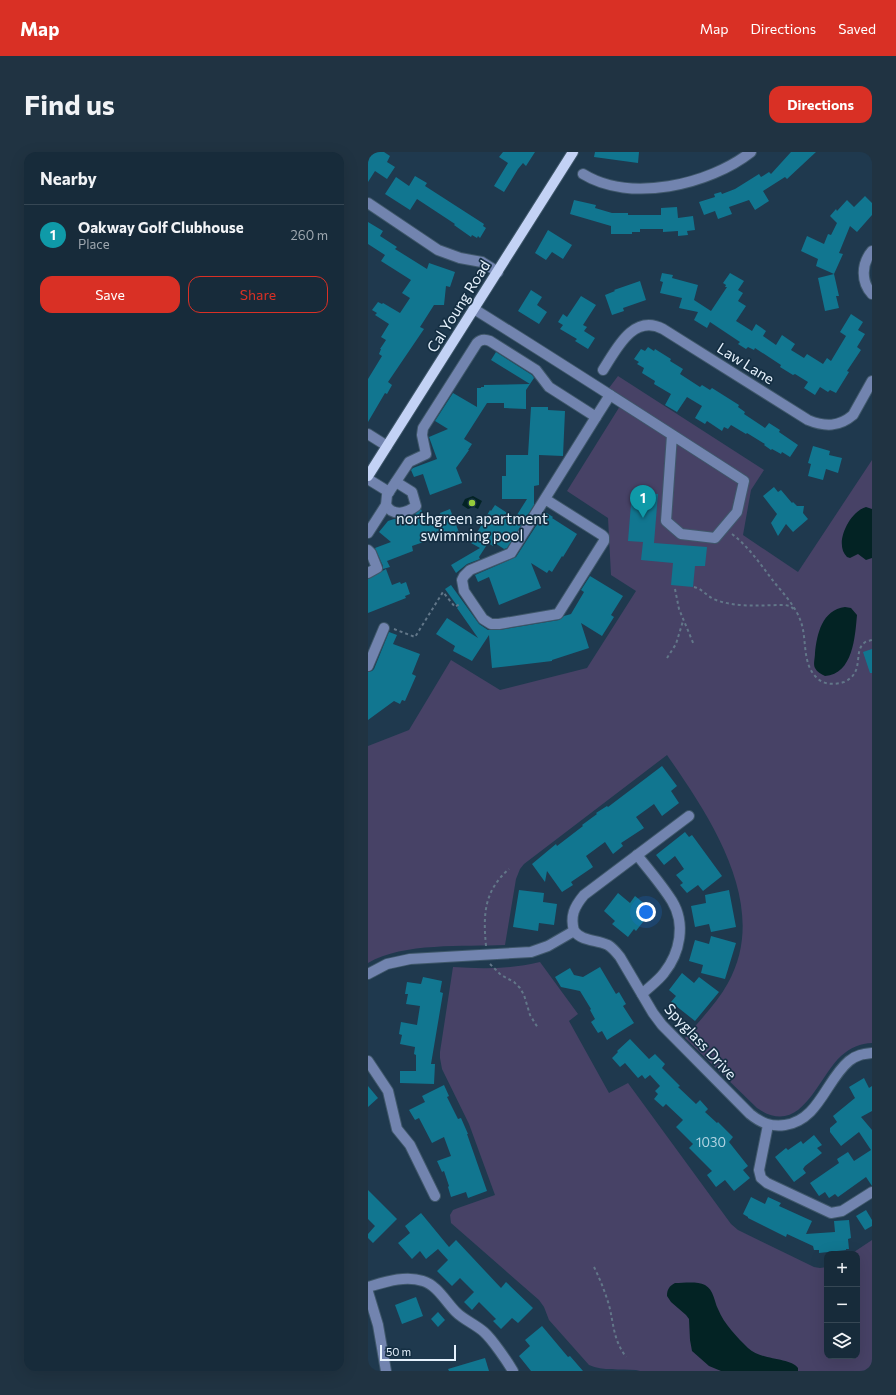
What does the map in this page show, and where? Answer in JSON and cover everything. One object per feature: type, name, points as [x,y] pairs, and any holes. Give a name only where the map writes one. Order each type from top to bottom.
[{"type":"main road","name":"Cal Young Road","points":[[368,478],[573,152]]},
{"type":"street","points":[[583,174],[596,181],[617,187],[634,189],[659,187],[706,176],[724,168],[751,152]]},
{"type":"street","points":[[368,203],[438,250],[454,256],[482,262],[498,272]]},
{"type":"street","points":[[872,251],[865,263],[864,276],[867,288],[872,294]]},
{"type":"street","points":[[474,309],[610,395],[744,481],[737,512],[715,538],[681,534],[666,521],[672,435]]},
{"type":"street","name":"Law Lane","points":[[603,370],[619,345],[632,331],[638,327],[652,325],[663,329],[808,420],[822,425],[834,425],[848,419],[853,415],[872,381]]},
{"type":"street","points":[[368,533],[386,505],[386,497],[410,461],[426,454],[422,430],[477,343],[482,340],[490,341],[536,370],[549,388],[596,417]]},
{"type":"street","points":[[545,499],[602,535],[604,537],[604,541],[560,612],[557,614],[500,624],[491,624],[483,619],[469,598],[463,587],[462,580],[464,576],[470,570],[511,553],[610,395]]},
{"type":"street","points":[[368,434],[387,446]]},
{"type":"street","points":[[368,478],[389,492]]},
{"type":"street","points":[[386,505],[390,510],[398,513],[416,506],[412,492],[396,482]]},
{"type":"street","points":[[368,550],[371,553],[377,568],[368,573]]},
{"type":"street","points":[[368,666],[388,629]]},
{"type":"street","points":[[368,974],[387,964],[410,958],[522,953],[540,950],[574,931],[572,914],[575,907],[584,895],[689,816]]},
{"type":"street","points":[[637,855],[672,901],[679,917],[680,926],[678,947],[670,966],[664,974],[642,994]]},
{"type":"street","name":"Spyglass Drive","points":[[574,931],[582,938],[613,948],[620,957],[653,1013],[666,1030],[756,1120],[768,1125]]},
{"type":"street","points":[[872,1053],[857,1056],[848,1062],[812,1110],[803,1118],[789,1124],[768,1125],[759,1170],[761,1178],[767,1183],[831,1213],[842,1212],[872,1192]]},
{"type":"street","points":[[368,1061],[388,1091],[397,1129],[410,1145],[435,1196]]},
{"type":"street","points":[[368,1287],[393,1280],[422,1280],[438,1291],[462,1318],[485,1333],[513,1371]]},
{"type":"street","points":[[368,1292],[378,1325],[386,1371]]},
{"type":"path","points":[[724,527],[746,547],[796,610],[802,623],[809,666],[816,678],[822,682],[832,684],[847,680],[856,671],[862,644],[872,640]]},
{"type":"path","points":[[694,587],[701,590],[714,600],[726,604],[747,606],[785,605],[796,610]]},
{"type":"path","points":[[675,589],[677,602],[694,645]]},
{"type":"path","points":[[388,629],[414,637],[443,592],[455,607],[469,598]]},
{"type":"path","points":[[667,658],[676,644],[684,621]]},
{"type":"path","points":[[509,869],[497,881],[489,894],[485,927],[487,955],[489,963],[501,975],[514,982],[520,988],[524,995],[530,1015],[538,1028]]},
{"type":"path","points":[[594,1267],[609,1306],[615,1335],[626,1357]]},
{"type":"shaded area","points":[[618,376],[764,470],[751,490],[743,535],[798,572],[872,460],[872,1043],[856,1046],[841,1056],[806,1102],[797,1111],[785,1116],[772,1116],[757,1108],[685,1038],[714,1004],[728,983],[739,954],[743,924],[739,893],[730,863],[717,834],[684,779],[667,755],[524,864],[516,879],[505,945],[453,946],[416,949],[382,956],[368,963],[368,746],[409,730],[451,660],[500,690],[587,668],[636,591],[611,575],[608,518],[567,491],[625,398],[609,388]]},
{"type":"shaded area","name":"northgreen apartment swimming pool","points":[[473,496],[482,501],[478,509],[474,507],[468,509],[462,505],[465,499]]},
{"type":"shaded area","points":[[866,507],[872,509],[872,558],[866,560],[858,554],[850,558],[847,557],[843,551],[842,544],[845,529],[854,515]]},
{"type":"shaded area","points":[[845,607],[851,608],[857,615],[851,653],[842,669],[834,674],[825,676],[817,671],[814,665],[819,631],[826,618],[831,613],[837,609]]},
{"type":"shaded area","points":[[540,962],[578,1014],[569,1021],[609,1093],[628,1083],[731,1224],[738,1230],[814,1267],[824,1267],[824,1359],[860,1359],[860,1251],[856,1251],[872,1240],[872,1371],[640,1371],[594,1367],[589,1365],[549,1320],[544,1307],[539,1300],[451,1223],[450,1215],[453,1210],[495,1195],[469,1124],[442,1069],[440,1052],[453,967],[497,968]]},
{"type":"shaded area","points":[[675,1283],[694,1283],[702,1284],[708,1287],[727,1325],[748,1348],[761,1355],[789,1362],[798,1368],[798,1371],[721,1371],[709,1366],[692,1351],[689,1319],[671,1302],[667,1296],[669,1288]]},
{"type":"building","points":[[370,152],[384,152],[390,156],[387,162],[395,167],[387,179],[375,171],[368,182],[368,156]]},
{"type":"building","points":[[503,152],[535,152],[526,166],[523,163],[518,169],[504,192],[494,186],[508,163],[499,157]]},
{"type":"building","points":[[595,152],[639,152],[638,163],[594,157]]},
{"type":"building","points":[[791,152],[816,152],[787,179],[785,177],[763,191],[769,201],[755,210],[749,200],[729,207],[732,214],[718,219],[715,211],[704,215],[699,202],[715,197],[714,194],[721,192],[722,194],[735,189],[759,174],[761,177],[769,172],[771,174]]},
{"type":"building","points":[[415,176],[427,183],[425,186],[484,224],[483,226],[486,228],[480,238],[472,235],[471,237],[454,225],[455,224],[417,199],[410,210],[385,194],[396,177],[409,186]]},
{"type":"building","points":[[865,196],[872,203],[872,215],[857,232],[850,226],[839,253],[843,254],[834,274],[816,266],[818,259],[801,251],[807,236],[824,244],[828,234],[831,235],[837,223],[830,216],[847,200],[854,207]]},
{"type":"building","points":[[574,200],[596,205],[595,208],[612,213],[628,213],[628,215],[661,215],[661,208],[677,207],[678,218],[693,216],[695,230],[687,231],[688,235],[678,236],[678,231],[663,232],[663,229],[640,229],[640,232],[632,232],[632,234],[611,234],[611,226],[570,214]]},
{"type":"building","points":[[368,222],[383,231],[380,236],[397,247],[395,249],[427,269],[429,263],[455,272],[450,287],[446,286],[444,305],[434,305],[420,327],[424,329],[388,382],[392,385],[387,394],[385,393],[368,422],[368,379],[382,356],[379,354],[380,349],[386,340],[381,337],[389,324],[375,315],[377,313],[372,310],[378,302],[383,303],[400,313],[410,298],[402,293],[411,280],[381,261],[385,255],[368,244]]},
{"type":"building","points":[[548,230],[572,245],[563,259],[552,252],[546,260],[535,253]]},
{"type":"building","points":[[662,273],[673,275],[672,278],[698,285],[694,300],[711,311],[727,287],[725,287],[726,285],[723,283],[730,273],[744,281],[738,290],[743,293],[738,301],[746,306],[736,321],[752,331],[756,324],[766,331],[763,336],[776,345],[782,335],[795,344],[791,350],[804,358],[807,354],[823,364],[827,358],[831,361],[846,336],[840,332],[851,314],[863,322],[858,330],[865,334],[857,347],[861,350],[847,371],[849,372],[836,393],[830,390],[828,392],[820,387],[815,395],[804,388],[808,382],[780,367],[781,365],[755,348],[754,350],[748,347],[746,349],[738,344],[740,342],[710,322],[707,328],[694,320],[698,312],[679,308],[682,298],[660,293],[663,282],[660,281]]},
{"type":"building","points":[[834,274],[839,296],[836,296],[839,308],[825,311],[818,278]]},
{"type":"building","points":[[640,281],[646,300],[623,308],[624,311],[612,315],[605,295],[615,291],[614,290]]},
{"type":"building","points":[[531,290],[542,297],[537,305],[547,312],[539,324],[518,311]]},
{"type":"building","points":[[581,296],[596,305],[583,325],[587,327],[584,331],[595,338],[588,349],[575,341],[577,339],[560,329],[563,325],[558,322],[563,314],[567,317]]},
{"type":"building","points":[[648,347],[654,351],[655,349],[671,359],[670,361],[683,369],[680,374],[700,387],[702,385],[710,390],[712,388],[739,405],[738,407],[745,412],[744,414],[765,428],[769,423],[780,430],[779,432],[798,445],[790,457],[782,452],[781,454],[772,449],[771,450],[764,445],[765,444],[731,425],[728,429],[724,427],[722,431],[707,421],[705,424],[695,418],[702,406],[687,397],[677,412],[665,405],[671,394],[654,384],[655,381],[642,373],[644,368],[637,364],[639,362],[634,359],[641,349],[645,351]]},
{"type":"building","points":[[496,352],[532,375],[534,378],[530,384],[491,360]]},
{"type":"building","points":[[530,384],[526,390],[526,409],[504,408],[504,403],[487,403],[464,439],[472,444],[456,468],[462,483],[430,495],[423,474],[414,477],[411,470],[437,459],[429,437],[448,429],[435,421],[453,393],[477,407],[477,388],[484,387],[484,385]]},
{"type":"building","points":[[531,407],[548,407],[548,410],[565,411],[563,456],[539,455],[539,485],[534,486],[534,505],[507,548],[504,549],[495,543],[493,546],[488,543],[479,557],[480,559],[467,564],[456,573],[451,565],[480,548],[471,543],[490,510],[491,511],[495,505],[515,518],[527,499],[502,499],[502,476],[506,476],[506,455],[528,455]]},
{"type":"building","points":[[813,446],[830,451],[829,455],[842,458],[838,473],[826,469],[823,480],[808,476],[811,464],[808,463]]},
{"type":"building","points":[[774,487],[778,492],[781,490],[792,503],[793,502],[797,506],[804,506],[803,513],[808,519],[793,532],[786,524],[778,536],[771,523],[777,514],[763,496]]},
{"type":"building","points":[[632,492],[658,494],[654,543],[707,547],[705,566],[695,566],[693,587],[671,585],[673,563],[641,560],[643,542],[628,541]]},
{"type":"building","points":[[421,509],[428,526],[443,521],[440,513],[450,509],[460,535],[449,539],[447,534],[412,546],[413,551],[387,561],[390,567],[383,569],[375,548],[391,542],[379,532],[388,521],[411,517]]},
{"type":"building","points":[[545,512],[577,534],[552,572],[549,570],[547,573],[531,563],[541,588],[499,605],[489,577],[478,582],[475,575],[516,557]]},
{"type":"building","points":[[386,569],[392,585],[400,582],[401,584],[406,582],[410,594],[405,596],[406,598],[368,613],[368,579]]},
{"type":"building","points":[[590,576],[623,596],[611,615],[614,617],[602,636],[581,623],[589,648],[552,661],[492,668],[489,635],[472,661],[453,651],[455,646],[436,634],[447,618],[478,638],[445,589],[451,585],[479,624],[488,630],[499,630],[559,620],[564,616],[571,614],[584,592],[581,590]]},
{"type":"building","points":[[389,632],[397,635],[393,644],[420,654],[412,674],[416,676],[405,701],[402,700],[400,704],[394,701],[368,720],[368,672],[374,669]]},
{"type":"building","points":[[872,649],[872,673],[870,673],[863,652]]},
{"type":"building","points":[[662,766],[677,786],[671,791],[679,803],[662,816],[654,804],[636,817],[644,828],[621,843],[623,846],[613,854],[605,842],[586,856],[593,867],[571,882],[573,885],[562,892],[547,871],[545,882],[532,864],[556,844],[557,846],[583,826],[582,825],[597,814],[596,813],[607,806],[608,807]]},
{"type":"building","points":[[685,832],[689,837],[692,835],[722,876],[703,891],[698,885],[687,893],[680,885],[683,883],[676,875],[684,869],[675,856],[664,865],[656,855]]},
{"type":"building","points":[[519,890],[544,893],[543,902],[557,904],[554,925],[539,923],[538,931],[513,927]]},
{"type":"building","points":[[729,890],[736,927],[711,932],[709,924],[695,927],[691,906],[706,903],[705,895]]},
{"type":"building","points":[[618,893],[630,903],[635,896],[651,909],[644,917],[646,918],[636,931],[634,929],[628,937],[612,924],[615,921],[604,911]]},
{"type":"building","points":[[711,936],[736,943],[725,979],[701,973],[703,965],[689,961],[695,940],[709,944]]},
{"type":"building","points":[[600,967],[616,994],[619,992],[626,1004],[623,1006],[634,1023],[607,1040],[602,1031],[598,1033],[591,1022],[595,1019],[580,991],[561,987],[555,977],[570,968],[574,975],[583,977]]},
{"type":"building","points":[[682,973],[694,983],[699,977],[719,992],[695,1021],[671,1002],[676,996],[669,990]]},
{"type":"building","points":[[423,977],[442,981],[440,992],[443,993],[431,1064],[435,1064],[434,1084],[400,1083],[400,1071],[416,1071],[416,1055],[414,1054],[415,1047],[400,1044],[402,1035],[399,1034],[401,1022],[417,1025],[420,1006],[406,1004],[408,994],[405,994],[407,982],[421,984]]},
{"type":"building","points":[[630,1039],[649,1059],[655,1054],[665,1064],[662,1068],[680,1086],[678,1087],[696,1104],[700,1100],[708,1109],[705,1112],[733,1137],[729,1142],[748,1166],[743,1170],[750,1178],[734,1191],[725,1180],[716,1187],[707,1175],[712,1171],[689,1148],[693,1144],[676,1127],[683,1120],[666,1104],[663,1107],[654,1099],[658,1094],[655,1091],[660,1086],[650,1075],[645,1079],[642,1075],[638,1078],[625,1063],[620,1067],[612,1058]]},
{"type":"building","points":[[864,1078],[869,1088],[872,1086],[872,1111],[861,1117],[872,1130],[872,1186],[866,1177],[838,1197],[835,1194],[829,1198],[825,1192],[819,1196],[810,1183],[839,1163],[837,1159],[848,1152],[854,1161],[871,1150],[859,1132],[841,1146],[830,1132],[830,1128],[837,1122],[833,1116],[855,1098],[849,1087]]},
{"type":"building","points":[[444,1085],[449,1096],[447,1097],[458,1119],[461,1118],[468,1134],[487,1191],[468,1198],[466,1192],[451,1197],[444,1171],[442,1172],[437,1161],[451,1156],[444,1137],[432,1143],[419,1118],[415,1120],[409,1110],[425,1102],[422,1096]]},
{"type":"building","points":[[368,1086],[378,1098],[368,1107]]},
{"type":"building","points":[[814,1135],[822,1145],[817,1148],[822,1153],[805,1166],[803,1169],[806,1173],[794,1182],[775,1157],[786,1148],[788,1150],[801,1141],[803,1144]]},
{"type":"building","points":[[368,1190],[397,1219],[373,1243],[368,1238],[368,1234],[375,1226],[368,1219]]},
{"type":"building","points":[[751,1197],[765,1204],[768,1197],[781,1203],[779,1206],[812,1221],[806,1234],[835,1232],[834,1221],[849,1220],[851,1238],[848,1239],[849,1249],[824,1251],[824,1252],[819,1253],[819,1250],[814,1250],[813,1246],[787,1234],[786,1237],[743,1214]]},
{"type":"building","points":[[866,1210],[872,1220],[872,1226],[865,1230],[856,1216]]},
{"type":"building","points":[[421,1213],[449,1247],[456,1240],[501,1288],[506,1282],[533,1308],[518,1323],[512,1318],[501,1329],[493,1321],[496,1319],[479,1302],[472,1310],[464,1302],[474,1292],[460,1278],[452,1286],[437,1271],[448,1260],[438,1249],[426,1259],[420,1251],[412,1259],[398,1243],[410,1233],[405,1226]]},
{"type":"building","points":[[416,1297],[423,1316],[402,1324],[395,1305]]},
{"type":"building","points":[[438,1312],[445,1320],[438,1327],[431,1319]]},
{"type":"building","points":[[542,1326],[568,1357],[570,1356],[583,1371],[531,1371],[519,1356],[530,1346],[525,1340]]},
{"type":"building","points":[[485,1358],[489,1371],[449,1371],[448,1369]]},
{"type":"place","name":"northgreen apartment swimming pool","points":[[472,503]]},
{"type":"place","name":"Oakway Golf Clubhouse","points":[[643,518]]}]
